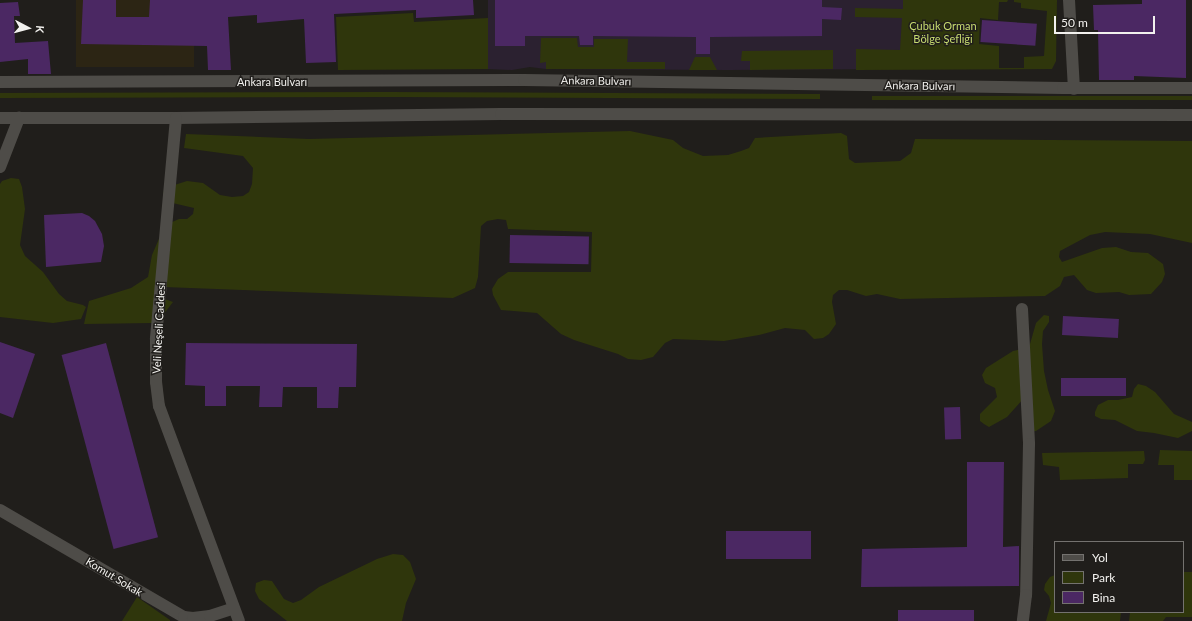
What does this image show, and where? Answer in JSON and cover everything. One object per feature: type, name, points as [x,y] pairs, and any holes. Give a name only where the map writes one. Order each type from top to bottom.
[{"type":"main road","points":[[1069,0],[1074,88]]},
{"type":"main road","name":"Ankara Bulvarı","points":[[0,82],[524,80],[1074,88],[1192,88]]},
{"type":"main road","points":[[0,118],[176,118],[494,114],[1192,115]]},
{"type":"main road","points":[[0,167],[18,118]]},
{"type":"main road","name":"Veli Neşeli Caddesi","points":[[176,118],[156,339],[156,382],[159,406],[238,621]]},
{"type":"main road","points":[[1022,309],[1029,444],[1026,595],[1024,621]]},
{"type":"main road","name":"Komut Sokak","points":[[0,510],[184,617],[193,618],[210,616],[234,608]]},
{"type":"shaded area","points":[[76,0],[194,0],[194,67],[76,67]]},
{"type":"shaded area","points":[[488,0],[911,0],[904,69],[728,70],[546,69],[530,67],[512,70],[488,69]]},
{"type":"green space","name":"Çubuk Orman Bölge Şefliği","points":[[903,0],[1008,0],[1007,2],[999,2],[998,20],[980,18],[979,44],[999,46],[999,68],[1024,68],[1024,57],[1044,56],[1047,11],[1021,8],[1021,3],[1014,2],[1014,0],[1057,0],[1056,61],[1052,69],[856,70],[856,49],[900,50],[902,18],[855,17],[855,8],[903,9]]},
{"type":"green space","points":[[413,13],[414,22],[488,18],[488,69],[338,70],[336,17]]},
{"type":"green space","points":[[541,38],[577,38],[578,47],[594,47],[594,39],[628,39],[627,62],[665,62],[665,69],[546,69],[546,62],[540,63]]},
{"type":"green space","points":[[833,50],[833,69],[750,70],[750,61],[741,61],[742,51]]},
{"type":"green space","points":[[695,57],[710,57],[717,70],[689,70]]},
{"type":"green space","points":[[388,92],[820,94],[820,99],[394,97],[0,98],[0,93]]},
{"type":"green space","points":[[872,96],[1192,96],[1192,100],[872,100]]},
{"type":"green space","points":[[630,131],[673,140],[683,148],[703,156],[728,155],[741,151],[749,148],[755,138],[841,133],[847,136],[849,159],[855,163],[900,161],[911,153],[915,139],[1192,141],[1192,243],[1150,234],[1105,232],[1090,235],[1060,251],[1059,257],[1062,262],[1102,248],[1116,247],[1131,252],[1148,253],[1163,264],[1165,274],[1162,282],[1151,294],[1129,295],[1119,292],[1096,293],[1087,290],[1074,275],[1064,277],[1060,286],[1045,296],[900,299],[877,294],[866,296],[847,290],[839,290],[833,295],[832,302],[836,324],[829,334],[823,338],[814,339],[805,330],[785,328],[759,335],[724,341],[673,339],[665,343],[653,357],[641,360],[628,359],[618,354],[574,340],[561,334],[537,313],[501,310],[493,295],[492,289],[498,279],[508,272],[591,272],[592,232],[508,229],[506,220],[498,219],[487,221],[481,226],[478,277],[475,288],[453,298],[164,287],[162,298],[173,302],[160,319],[152,323],[84,324],[89,301],[131,288],[148,277],[152,255],[161,234],[170,223],[179,219],[187,219],[193,214],[194,208],[164,201],[163,194],[165,188],[187,181],[203,183],[220,195],[232,197],[243,196],[249,192],[252,184],[253,168],[243,156],[184,148],[186,134],[309,139]]},
{"type":"green space","points":[[11,178],[19,179],[22,187],[25,209],[20,245],[25,256],[43,272],[59,294],[67,301],[86,307],[81,319],[53,323],[0,317],[0,184],[2,181]]},
{"type":"green space","points":[[1044,315],[1049,316],[1049,322],[1043,331],[1042,344],[1044,371],[1055,411],[1051,421],[1036,431],[1029,432],[1024,398],[1007,417],[989,427],[980,421],[980,414],[997,397],[995,388],[985,383],[982,375],[986,368],[1013,351],[1027,348],[1030,344],[1036,323]]},
{"type":"green space","points":[[1138,384],[1146,386],[1155,392],[1174,414],[1192,422],[1192,431],[1178,438],[1137,431],[1115,420],[1101,419],[1095,416],[1098,405],[1108,400],[1118,400],[1132,397],[1134,389]]},
{"type":"green space","points":[[1160,450],[1192,451],[1192,480],[1174,480],[1174,465],[1158,465]]},
{"type":"green space","points":[[1144,451],[1145,460],[1143,464],[1128,464],[1128,478],[1060,480],[1059,467],[1043,465],[1042,453]]},
{"type":"green space","points":[[393,554],[403,555],[410,562],[416,579],[406,603],[402,621],[287,621],[259,599],[255,591],[256,583],[264,580],[272,581],[284,599],[293,603],[301,600],[319,587],[377,559]]},
{"type":"green space","points":[[1184,572],[1192,572],[1192,617],[1166,617],[1163,621],[1129,621],[1130,613],[1184,613]]},
{"type":"green space","points":[[1054,575],[1054,613],[1121,613],[1120,621],[1046,621],[1051,603],[1049,596],[1044,590],[1045,584],[1050,577]]},
{"type":"green space","points":[[137,597],[170,620],[170,621],[122,621]]},
{"type":"building","points":[[83,0],[116,0],[116,17],[149,17],[150,0],[473,0],[474,15],[416,18],[416,10],[334,14],[336,62],[306,63],[304,19],[257,23],[257,15],[228,17],[231,70],[208,70],[207,46],[81,44]]},
{"type":"building","points":[[495,0],[822,0],[822,7],[842,8],[841,20],[822,19],[822,36],[710,37],[710,54],[696,54],[696,37],[593,36],[593,45],[580,45],[579,36],[525,36],[525,46],[495,46]]},
{"type":"building","points":[[1142,0],[1186,0],[1186,78],[1134,76],[1134,80],[1099,80],[1098,30],[1094,30],[1093,5],[1142,4]]},
{"type":"building","points":[[18,2],[20,16],[14,16],[15,43],[48,41],[51,74],[28,74],[28,59],[0,62],[0,3]]},
{"type":"building","points":[[982,20],[1037,24],[1035,46],[980,42]]},
{"type":"building","points":[[82,213],[95,221],[102,234],[104,246],[101,262],[46,267],[44,215]]},
{"type":"building","points":[[510,235],[589,236],[588,264],[510,263]]},
{"type":"building","points":[[1063,316],[1119,319],[1118,338],[1062,335]]},
{"type":"building","points":[[0,342],[35,354],[13,418],[0,413]]},
{"type":"building","points":[[106,343],[158,537],[114,549],[62,355]]},
{"type":"building","points":[[186,343],[357,344],[356,387],[339,387],[338,408],[317,408],[317,387],[283,387],[282,407],[259,407],[260,386],[226,386],[226,406],[205,406],[205,386],[185,385]]},
{"type":"building","points":[[1061,378],[1126,378],[1126,396],[1061,396]]},
{"type":"building","points":[[960,407],[961,439],[945,440],[944,408]]},
{"type":"building","points":[[967,462],[1004,462],[1003,547],[1019,546],[1019,586],[861,587],[862,549],[967,547]]},
{"type":"building","points":[[726,531],[811,531],[811,559],[726,559]]},
{"type":"building","points":[[898,610],[974,610],[974,621],[898,621]]}]
